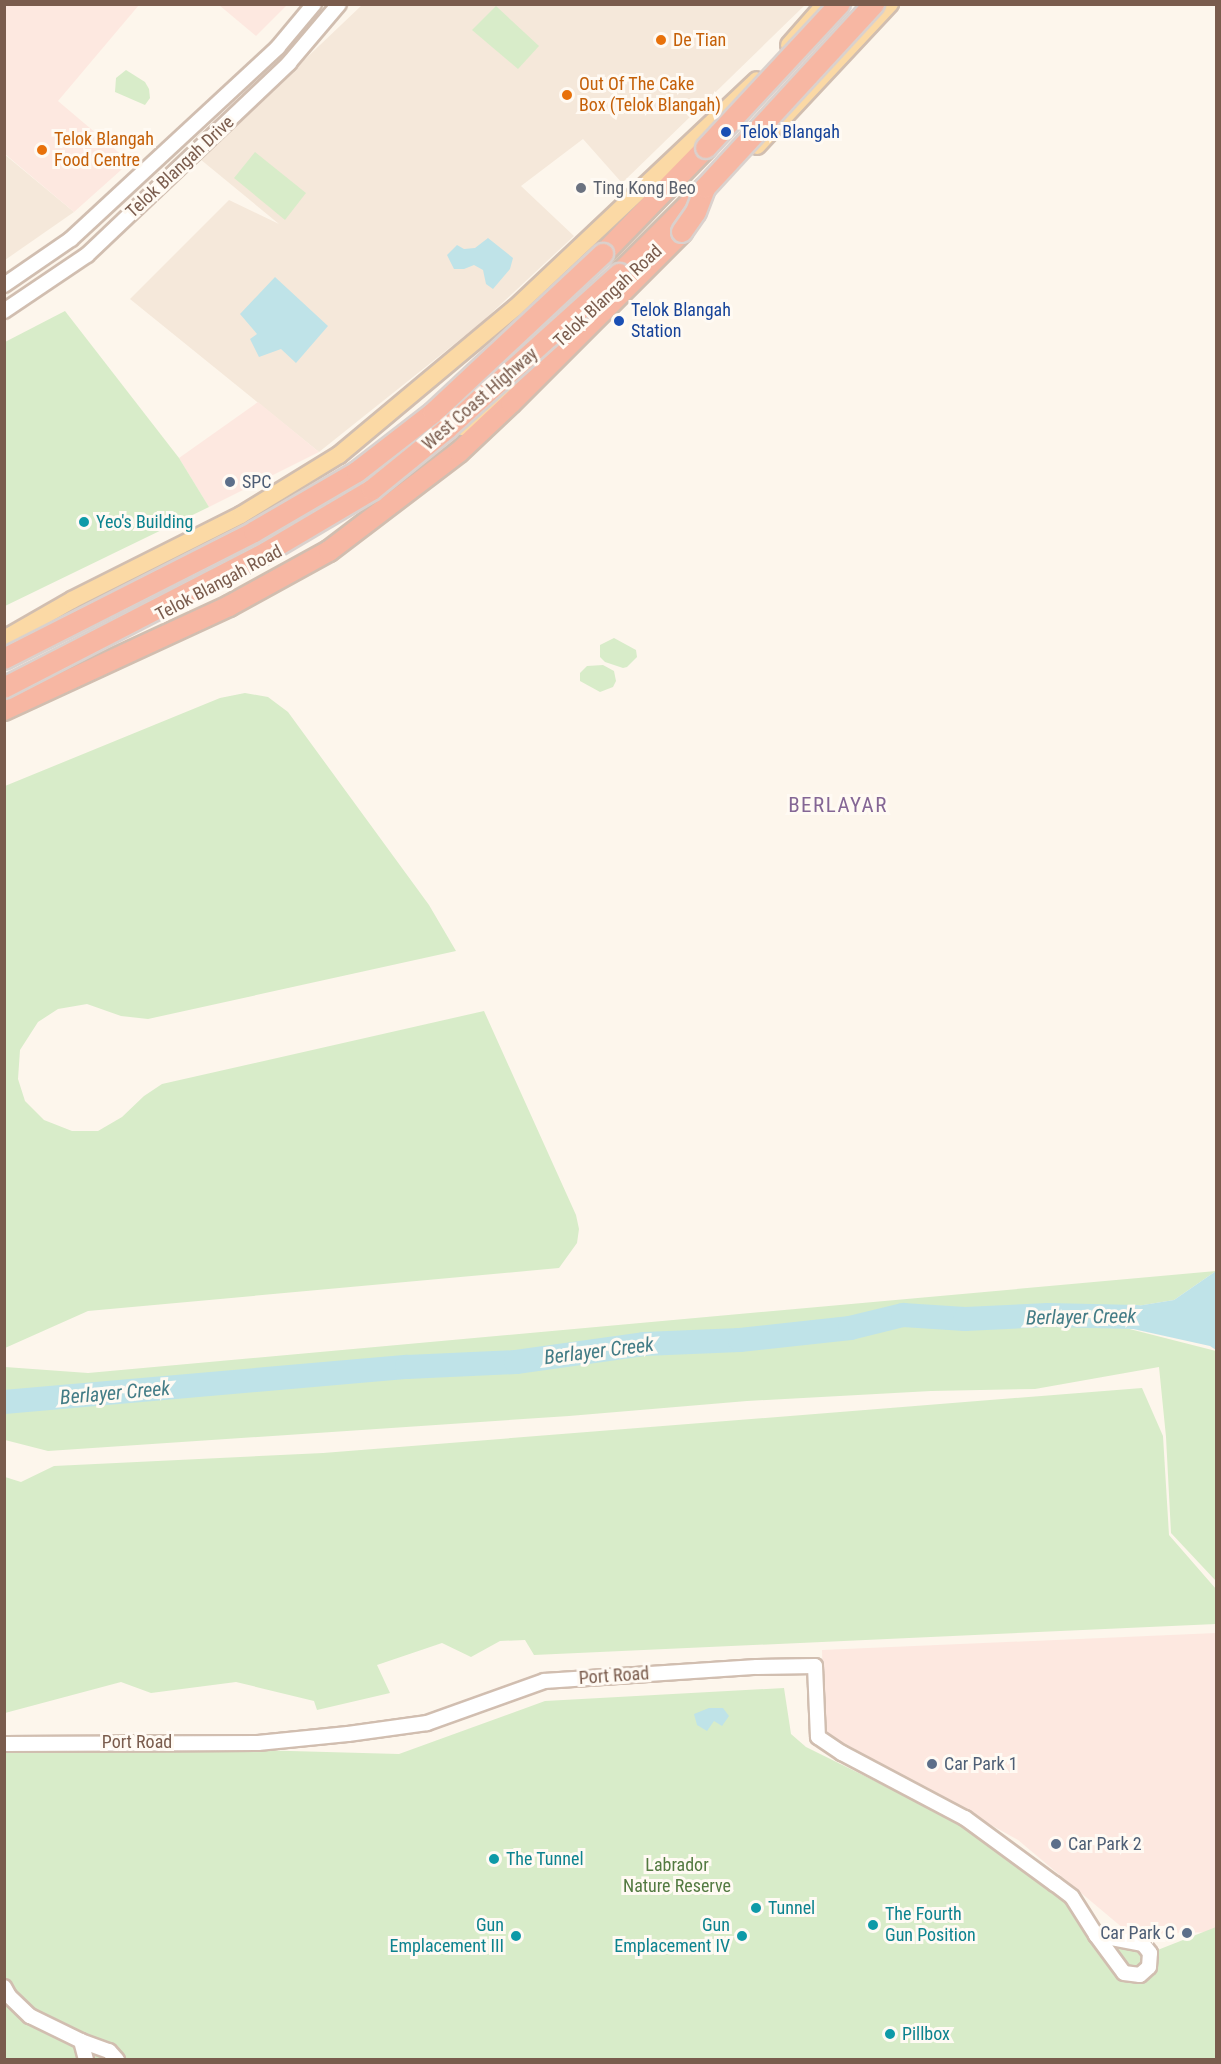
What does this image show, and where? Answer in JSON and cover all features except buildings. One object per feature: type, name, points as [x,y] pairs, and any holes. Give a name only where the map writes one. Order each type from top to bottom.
[{"type":"highway","name":"West Coast Highway","points":[[4,659],[254,532],[357,472],[433,413],[603,254],[840,4]]},
{"type":"highway","name":"West Coast Highway","points":[[4,688],[267,552],[372,490],[447,429],[619,274],[705,188],[874,4]]},
{"type":"highway","points":[[4,710],[229,606],[329,551],[402,498],[459,452],[511,404],[682,231],[696,212],[705,188]]},
{"type":"main road","points":[[4,639],[72,600],[242,515],[339,455],[435,372],[515,308],[771,66],[825,4]]},
{"type":"main road","name":"Telok Blangah Road","points":[[4,698],[373,498],[501,396],[672,236],[890,4]]},
{"type":"main road","points":[[771,66],[784,63],[797,67],[806,76],[810,88]]},
{"type":"main road","points":[[169,553],[183,562],[197,595]]},
{"type":"street","name":"Telok Blangah Drive","points":[[4,285],[71,239],[278,47],[314,4]]},
{"type":"street","name":"Telok Blangah Drive","points":[[4,311],[87,255],[289,63],[339,4]]},
{"type":"street","name":"Port Road","points":[[4,1744],[258,1743],[427,1723],[544,1681],[757,1667],[815,1666],[818,1737],[842,1753],[965,1818],[984,1831],[1072,1898],[1118,1965]]},
{"type":"street","points":[[1096,1935],[1128,1943],[1138,1942],[1146,1947],[1150,1953],[1149,1967],[1135,1976],[1124,1973],[1118,1965],[1118,1952],[1128,1943]]},
{"type":"street","points":[[4,1987],[9,1996],[30,2016],[81,2041],[109,2051],[117,2060]]},
{"type":"street","points":[[81,2041],[86,2060]]},
{"type":"shaded area","points":[[4,5],[139,5],[58,101],[130,162],[74,212],[5,154]]},
{"type":"shaded area","points":[[219,5],[287,5],[256,36]]},
{"type":"shaded area","points":[[362,5],[805,5],[622,183],[583,139],[521,186],[574,236],[482,322],[319,452],[130,299],[229,200],[279,224],[200,159]]},
{"type":"shaded area","points":[[4,154],[74,212],[5,260],[4,260]]},
{"type":"shaded area","points":[[258,402],[319,452],[209,507],[179,458]]},
{"type":"shaded area","points":[[1216,1633],[1216,1932],[1130,1934],[1018,1840],[824,1732],[822,1650]]},
{"type":"green space","points":[[496,6],[539,46],[518,69],[472,30]]},
{"type":"green space","points":[[126,70],[145,82],[149,89],[150,98],[145,105],[115,92],[116,78]]},
{"type":"green space","points":[[255,152],[306,193],[285,220],[234,178]]},
{"type":"green space","points":[[65,311],[179,458],[209,507],[5,606],[5,342]]},
{"type":"green space","points":[[614,638],[636,650],[637,657],[627,667],[623,668],[605,662],[600,657],[600,645]]},
{"type":"green space","points":[[603,665],[614,671],[616,681],[613,687],[600,692],[580,681],[580,673],[587,666]]},
{"type":"green space","points":[[245,693],[268,697],[288,712],[429,905],[456,951],[148,1019],[121,1016],[87,1004],[58,1009],[38,1022],[20,1050],[18,1079],[25,1101],[44,1120],[72,1131],[98,1131],[122,1117],[144,1096],[162,1084],[484,1011],[576,1215],[579,1229],[577,1243],[559,1268],[88,1311],[5,1348],[5,786],[220,698]]},
{"type":"green space","points":[[1216,1271],[1174,1300],[1107,1311],[1105,1318],[1106,1323],[1216,1351],[1216,1581],[1171,1533],[1166,1437],[1159,1367],[1035,1389],[931,1391],[747,1401],[569,1416],[48,1451],[5,1440],[5,1367],[88,1373]]},
{"type":"green space","points":[[1142,1388],[1163,1436],[1169,1535],[1216,1589],[1216,1624],[534,1655],[525,1640],[500,1641],[471,1657],[442,1643],[377,1665],[390,1693],[317,1710],[314,1701],[236,1682],[151,1693],[121,1682],[5,1713],[5,1477],[21,1482],[54,1466],[323,1453]]},
{"type":"green space","name":"Labrador Nature Reserve","points":[[784,1688],[791,1734],[806,1747],[960,1823],[1066,1902],[1089,1940],[1128,1943],[1150,1953],[1216,1927],[1216,2059],[5,2059],[4,1750],[184,1748],[399,1754],[545,1701]]},
{"type":"water","points":[[488,238],[513,258],[510,269],[493,289],[486,284],[483,270],[474,265],[464,269],[454,269],[447,255],[457,245],[464,249],[475,248]]},
{"type":"water","points":[[275,277],[328,326],[296,363],[281,349],[259,357],[250,339],[257,334],[240,314]]},
{"type":"water","points":[[1216,1271],[1216,1350],[1210,1346],[1106,1323],[1106,1311],[1174,1300]]},
{"type":"water","points":[[709,1708],[723,1708],[729,1716],[722,1726],[714,1721],[707,1731],[697,1725],[694,1714]]},
{"type":"waterway","name":"Berlayer Creek","points":[[4,1402],[407,1367],[516,1362],[644,1344],[740,1340],[850,1328],[903,1315],[965,1319],[1048,1315],[1136,1317]]},
{"type":"place","name":"De Tian","points":[[661,40]]},
{"type":"place","name":"Out Of The Cake Box (Telok Blangah)","points":[[567,95]]},
{"type":"place","name":"Telok Blangah","points":[[726,132]]},
{"type":"place","name":"Telok Blangah Food Centre","points":[[42,150]]},
{"type":"place","name":"Ting Kong Beo","points":[[581,188]]},
{"type":"place","name":"Telok Blangah Station","points":[[619,321]]},
{"type":"place","name":"SPC","points":[[230,482]]},
{"type":"place","name":"Yeo's Building","points":[[84,522]]},
{"type":"place","name":"Car Park 1","points":[[932,1764]]},
{"type":"place","name":"Car Park 2","points":[[1056,1844]]},
{"type":"place","name":"The Tunnel","points":[[494,1859]]},
{"type":"place","name":"Tunnel","points":[[756,1908]]},
{"type":"place","name":"The Fourth Gun Position","points":[[873,1925]]},
{"type":"place","name":"Car Park C","points":[[1187,1933]]},
{"type":"place","name":"Gun Emplacement III","points":[[516,1936]]},
{"type":"place","name":"Gun Emplacement IV","points":[[742,1936]]},
{"type":"place","name":"Pillbox","points":[[890,2034]]},
{"type":"district","name":"BERLAYAR","points":[[838,805]]}]
